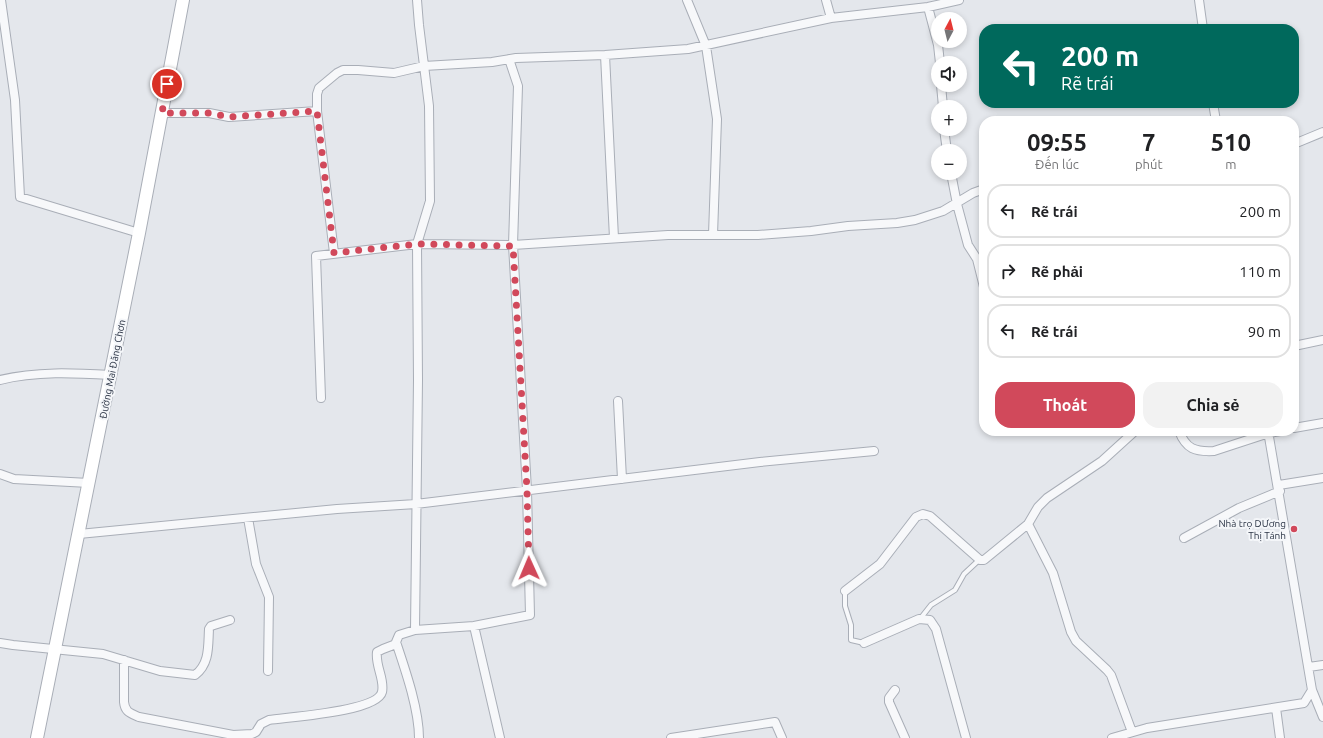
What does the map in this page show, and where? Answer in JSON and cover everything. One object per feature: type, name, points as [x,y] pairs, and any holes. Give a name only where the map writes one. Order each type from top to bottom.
[{"type":"main road","name":"Đường Mai Đăng Chơn","points":[[37,738],[111,375],[183,0]]},
{"type":"street","points":[[1,0],[15,100],[20,197],[139,233]]},
{"type":"street","points":[[415,630],[417,244],[430,201],[429,106],[419,25],[418,0]]},
{"type":"street","points":[[687,0],[706,46],[717,119],[713,235]]},
{"type":"street","points":[[826,0],[831,18]]},
{"type":"street","points":[[334,253],[317,111],[317,94],[318,88],[343,70],[394,72],[424,66],[492,62],[509,59],[654,52],[706,46],[831,18],[928,7],[960,0]]},
{"type":"street","points":[[1198,0],[1202,24]]},
{"type":"street","points":[[928,7],[938,45],[939,56]]},
{"type":"street","points":[[605,55],[614,238]]},
{"type":"street","points":[[419,738],[419,728],[410,688],[396,644],[399,635],[415,630],[474,626],[530,615],[527,490],[513,246],[518,86],[509,59]]},
{"type":"street","points":[[162,113],[209,113],[229,117],[317,111]]},
{"type":"street","points":[[1299,142],[1323,132]]},
{"type":"street","points":[[952,180],[968,245],[977,259],[979,267]]},
{"type":"street","points":[[321,398],[316,256],[417,244],[513,246],[668,235],[758,234],[811,231],[848,226],[897,223],[927,217],[943,211],[979,191]]},
{"type":"street","points":[[1299,345],[1323,340]]},
{"type":"street","points":[[0,380],[42,374],[75,373],[111,375]]},
{"type":"street","points":[[618,401],[622,479]]},
{"type":"street","points":[[1299,427],[1323,423]]},
{"type":"street","points":[[845,591],[880,564],[916,516],[919,515],[930,516],[979,560],[984,560],[1028,524],[1038,507],[1047,498],[1102,461],[1130,436]]},
{"type":"street","points":[[1181,436],[1188,447],[1196,450],[1214,451],[1257,436]]},
{"type":"street","points":[[1270,436],[1312,690],[1323,717]]},
{"type":"street","points":[[79,534],[337,509],[416,504],[760,462],[874,451]]},
{"type":"street","points":[[0,474],[14,478],[89,483]]},
{"type":"street","points":[[1184,538],[1279,488],[1323,478]]},
{"type":"street","points":[[248,518],[256,564],[269,597],[268,671]]},
{"type":"street","points":[[1028,524],[1053,573],[1071,632],[1076,641],[1111,675],[1132,732]]},
{"type":"street","points":[[864,643],[919,619],[930,620],[936,629],[966,738]]},
{"type":"street","points":[[0,643],[103,654],[160,671],[195,675],[200,672],[205,664],[209,629],[211,626],[230,620]]},
{"type":"street","points":[[474,626],[500,738]]},
{"type":"street","points":[[124,660],[124,702],[127,712],[139,717],[234,735],[252,734],[256,732],[257,728],[261,724],[269,720],[348,710],[379,698],[382,694],[383,686],[377,662],[377,652],[383,648],[396,644]]},
{"type":"street","points":[[1309,667],[1323,665]]},
{"type":"street","points":[[895,690],[889,698],[889,702],[905,738]]},
{"type":"street","points":[[1112,738],[1147,728],[1304,703],[1312,690]]},
{"type":"street","points":[[1276,708],[1280,738]]},
{"type":"street","points":[[671,738],[775,722],[782,738]]},
{"type":"lane","points":[[919,619],[931,605],[955,590],[964,574],[979,560]]},
{"type":"lane","points":[[845,591],[845,606],[851,625],[852,640],[864,643]]},
{"type":"place","name":"Nhà trọ DƯơng Thị Tánh","points":[[1294,529]]},
{"type":"route","points":[[167,84],[162,113],[209,113],[229,117],[317,111],[334,253],[417,244],[513,246],[527,490],[529,568]]}]
